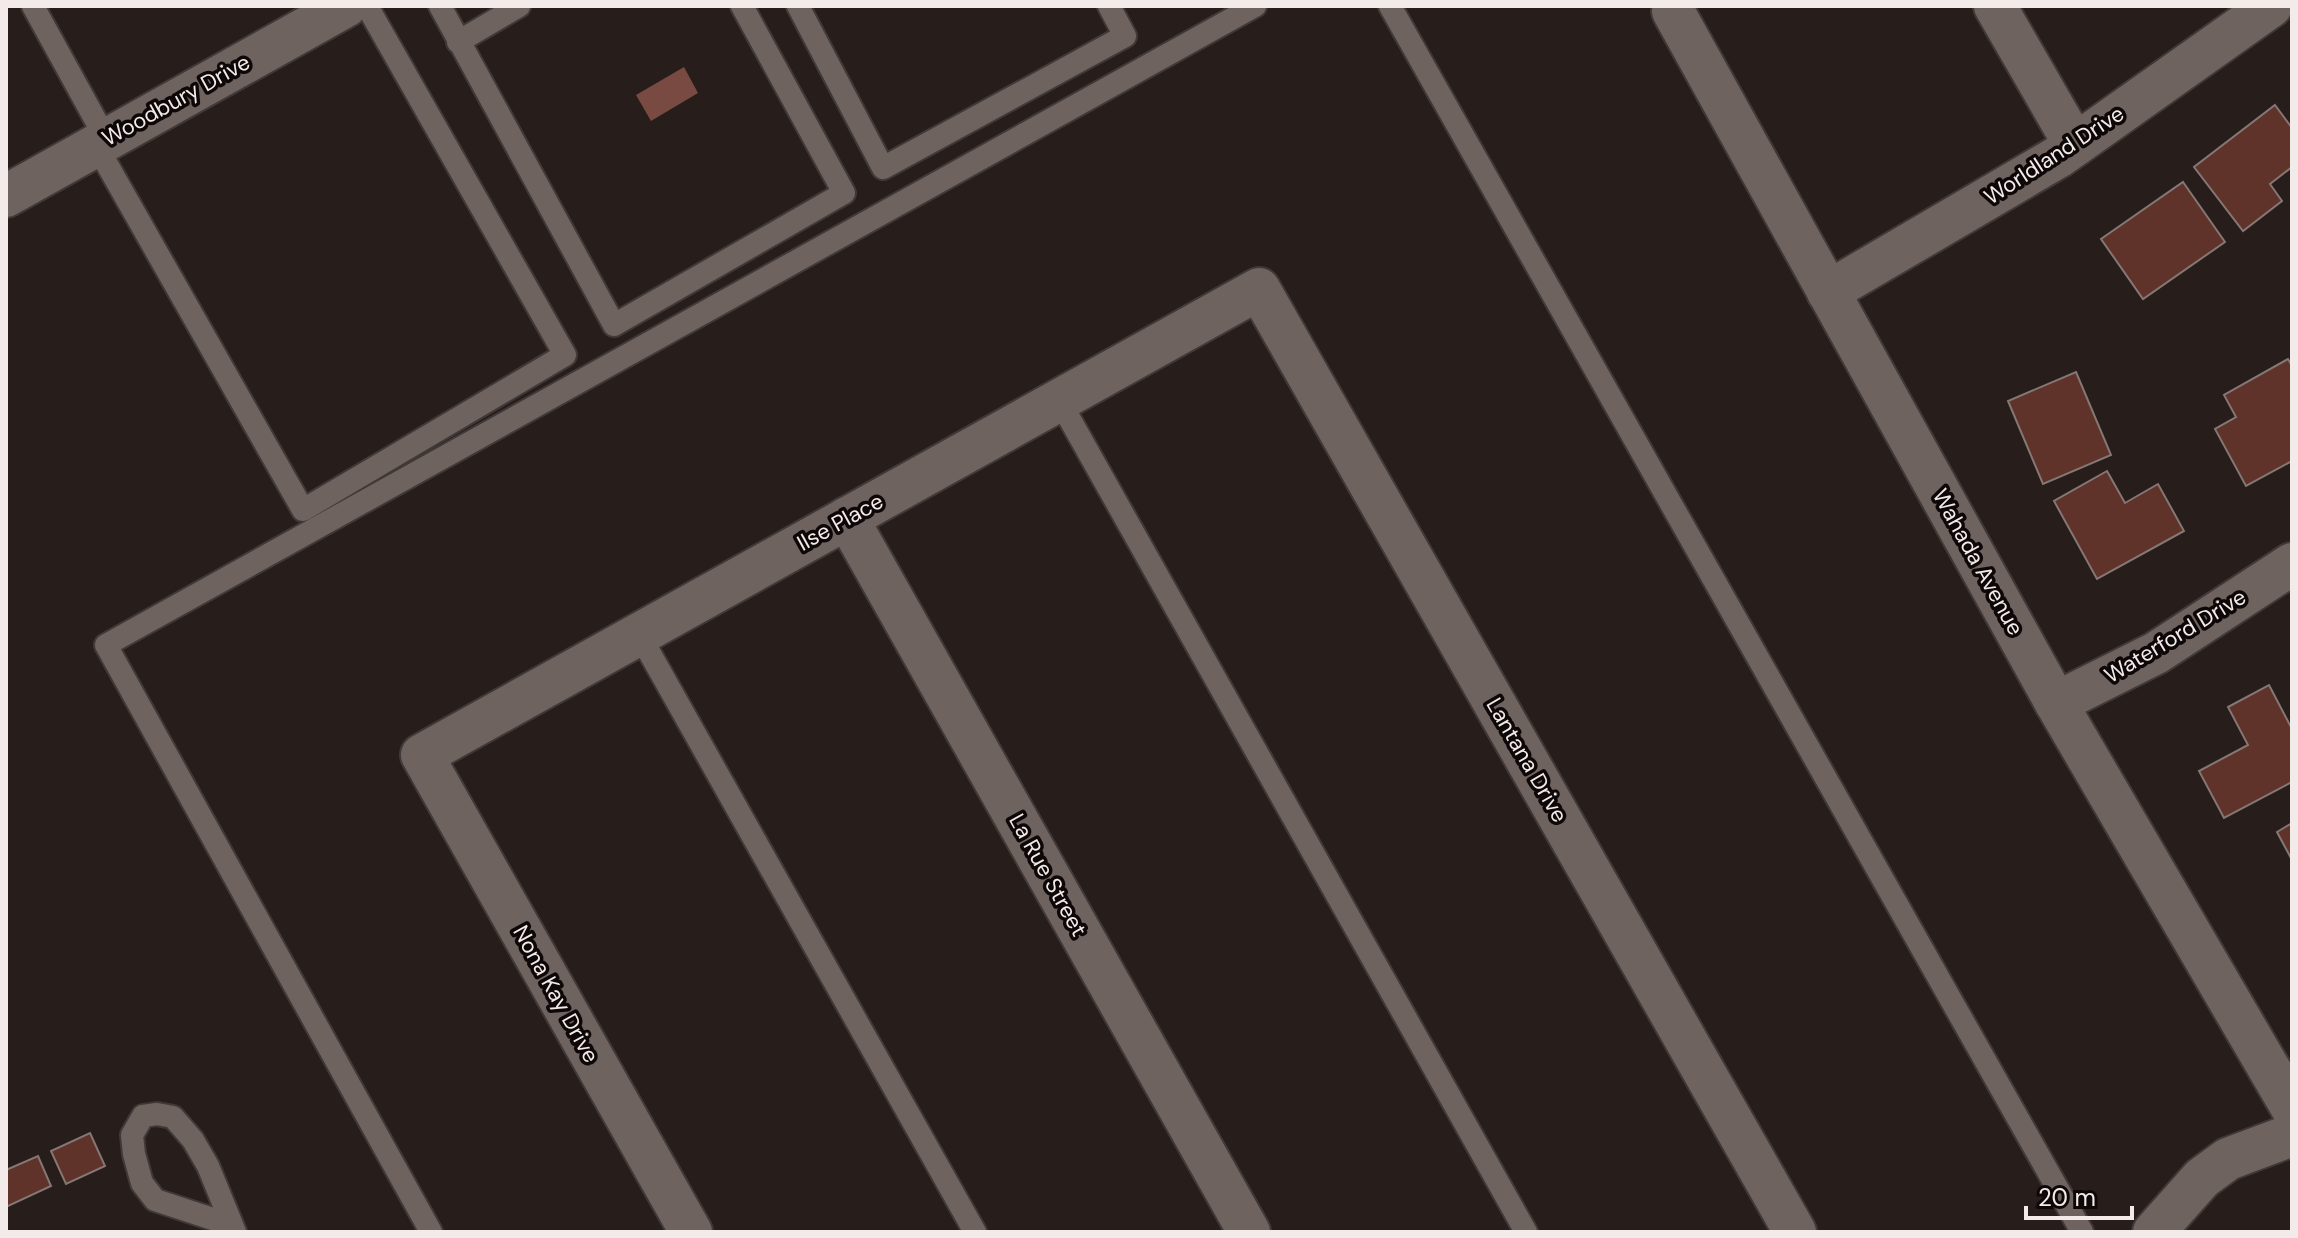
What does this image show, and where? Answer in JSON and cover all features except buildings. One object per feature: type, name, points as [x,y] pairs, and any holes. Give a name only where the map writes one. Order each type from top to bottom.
[{"type":"street","name":"Woodbury Drive","points":[[6,196],[346,6]]},
{"type":"street","points":[[1995,6],[2075,145]]},
{"type":"street","name":"Worldland Drive","points":[[1828,292],[2075,145],[2271,6]]},
{"type":"street","name":"Wahada Avenue","points":[[1673,11],[2056,703],[2292,1108]]},
{"type":"street","name":"Ilse Place","points":[[422,755],[1259,289]]},
{"type":"street","name":"Lantana Drive","points":[[1259,289],[1795,1232]]},
{"type":"street","name":"La Rue Street","points":[[847,518],[1249,1232]]},
{"type":"street","name":"Waterford Drive","points":[[2056,703],[2156,653],[2292,564]]},
{"type":"street","name":"Nona Kay Drive","points":[[422,755],[691,1232]]},
{"type":"street","points":[[2154,1232],[2202,1178],[2228,1159],[2292,1135]]},
{"type":"lane","points":[[33,6],[101,142],[303,510],[565,355],[367,6]]},
{"type":"lane","points":[[440,6],[614,325],[844,193],[742,6]]},
{"type":"lane","points":[[458,42],[519,6]]},
{"type":"lane","points":[[798,6],[883,168],[1125,36],[1109,6]]},
{"type":"lane","points":[[431,1232],[106,645],[1255,6]]},
{"type":"lane","points":[[1390,6],[2082,1232]]},
{"type":"lane","points":[[1059,400],[1526,1232]]},
{"type":"lane","points":[[639,634],[975,1232]]},
{"type":"lane","points":[[157,1114],[173,1117],[193,1140],[208,1166],[233,1229],[155,1200],[142,1183],[134,1154],[132,1135],[143,1116],[157,1114]]},
{"type":"shaded area","points":[[684,67],[698,93],[651,121],[636,95]]}]
